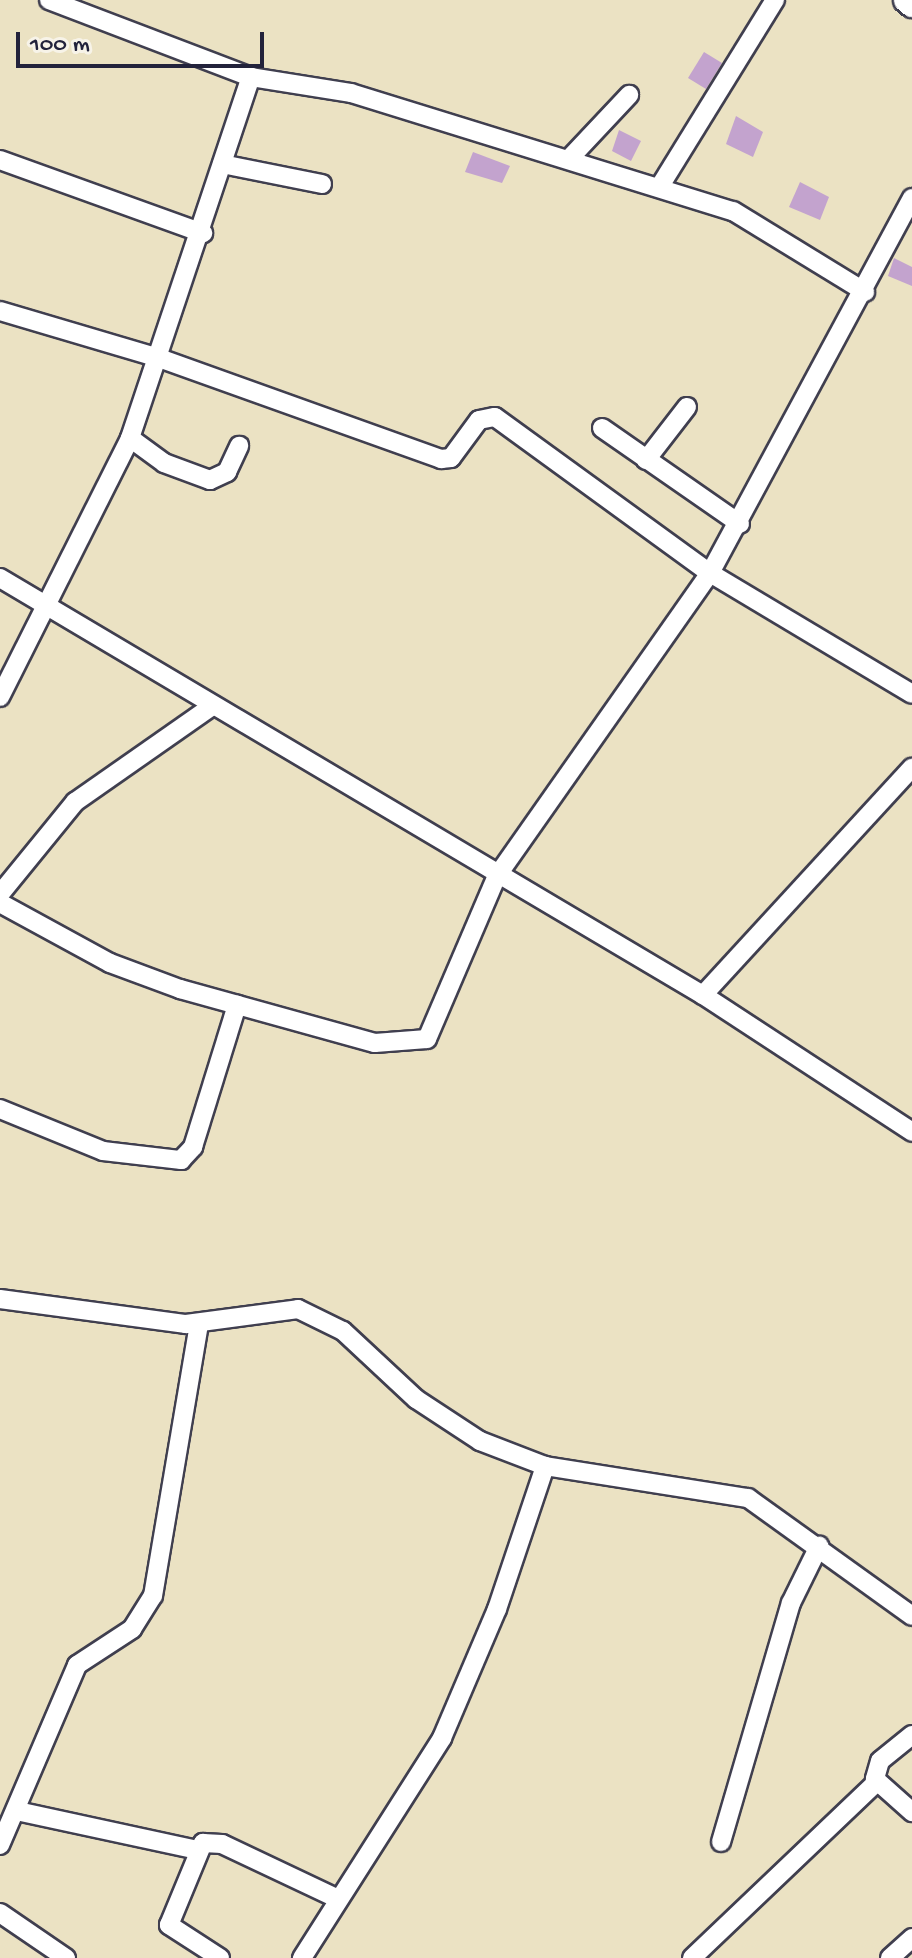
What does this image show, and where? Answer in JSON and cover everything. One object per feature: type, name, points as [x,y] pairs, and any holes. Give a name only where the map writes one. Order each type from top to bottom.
[{"type":"street","points":[[49,0],[251,77],[330,87],[660,186],[760,223],[865,292]]},
{"type":"street","points":[[660,186],[775,0]]},
{"type":"street","points":[[906,0],[912,5]]},
{"type":"street","points":[[0,697],[49,605],[130,438],[203,233],[251,77]]},
{"type":"street","points":[[569,159],[629,95]]},
{"type":"street","points":[[0,160],[203,233]]},
{"type":"street","points":[[222,164],[322,184]]},
{"type":"street","points":[[0,903],[110,963],[237,1005],[375,1043],[422,1043],[440,1016],[497,876],[710,573],[740,524],[912,198]]},
{"type":"street","points":[[0,311],[159,358],[441,459],[453,456],[479,420],[493,416],[710,573],[912,694]]},
{"type":"street","points":[[646,460],[687,407]]},
{"type":"street","points":[[602,428],[740,524]]},
{"type":"street","points":[[130,438],[174,468],[210,480],[227,472],[239,446]]},
{"type":"street","points":[[0,578],[497,876],[703,995],[912,1132]]},
{"type":"street","points":[[0,894],[75,802],[212,706]]},
{"type":"street","points":[[703,995],[912,768]]},
{"type":"street","points":[[0,1109],[103,1151],[181,1160],[193,1147],[237,1005]]},
{"type":"street","points":[[0,1299],[199,1324],[274,1307],[312,1313],[343,1331],[446,1421],[545,1466],[735,1493],[819,1546],[912,1616]]},
{"type":"street","points":[[0,1845],[77,1665],[132,1629],[153,1596],[199,1324]]},
{"type":"street","points":[[302,1958],[336,1898],[442,1738],[497,1609],[545,1466]]},
{"type":"street","points":[[721,1842],[787,1614],[819,1546]]},
{"type":"street","points":[[692,1958],[876,1783],[878,1764],[912,1735]]},
{"type":"street","points":[[876,1783],[912,1812]]},
{"type":"street","points":[[17,1811],[197,1850],[222,1844],[336,1898]]},
{"type":"street","points":[[197,1850],[169,1925],[220,1958]]},
{"type":"street","points":[[0,1913],[66,1958]]},
{"type":"street","points":[[890,1958],[912,1938]]},
{"type":"building","points":[[704,52],[722,63],[706,89],[688,78]]},
{"type":"building","points":[[736,116],[763,132],[753,157],[726,144]]},
{"type":"building","points":[[619,130],[641,141],[631,161],[612,151]]},
{"type":"building","points":[[473,152],[510,166],[502,183],[465,172]]},
{"type":"building","points":[[800,182],[829,197],[820,220],[789,207]]},
{"type":"building","points":[[894,258],[912,267],[912,286],[888,276]]}]
